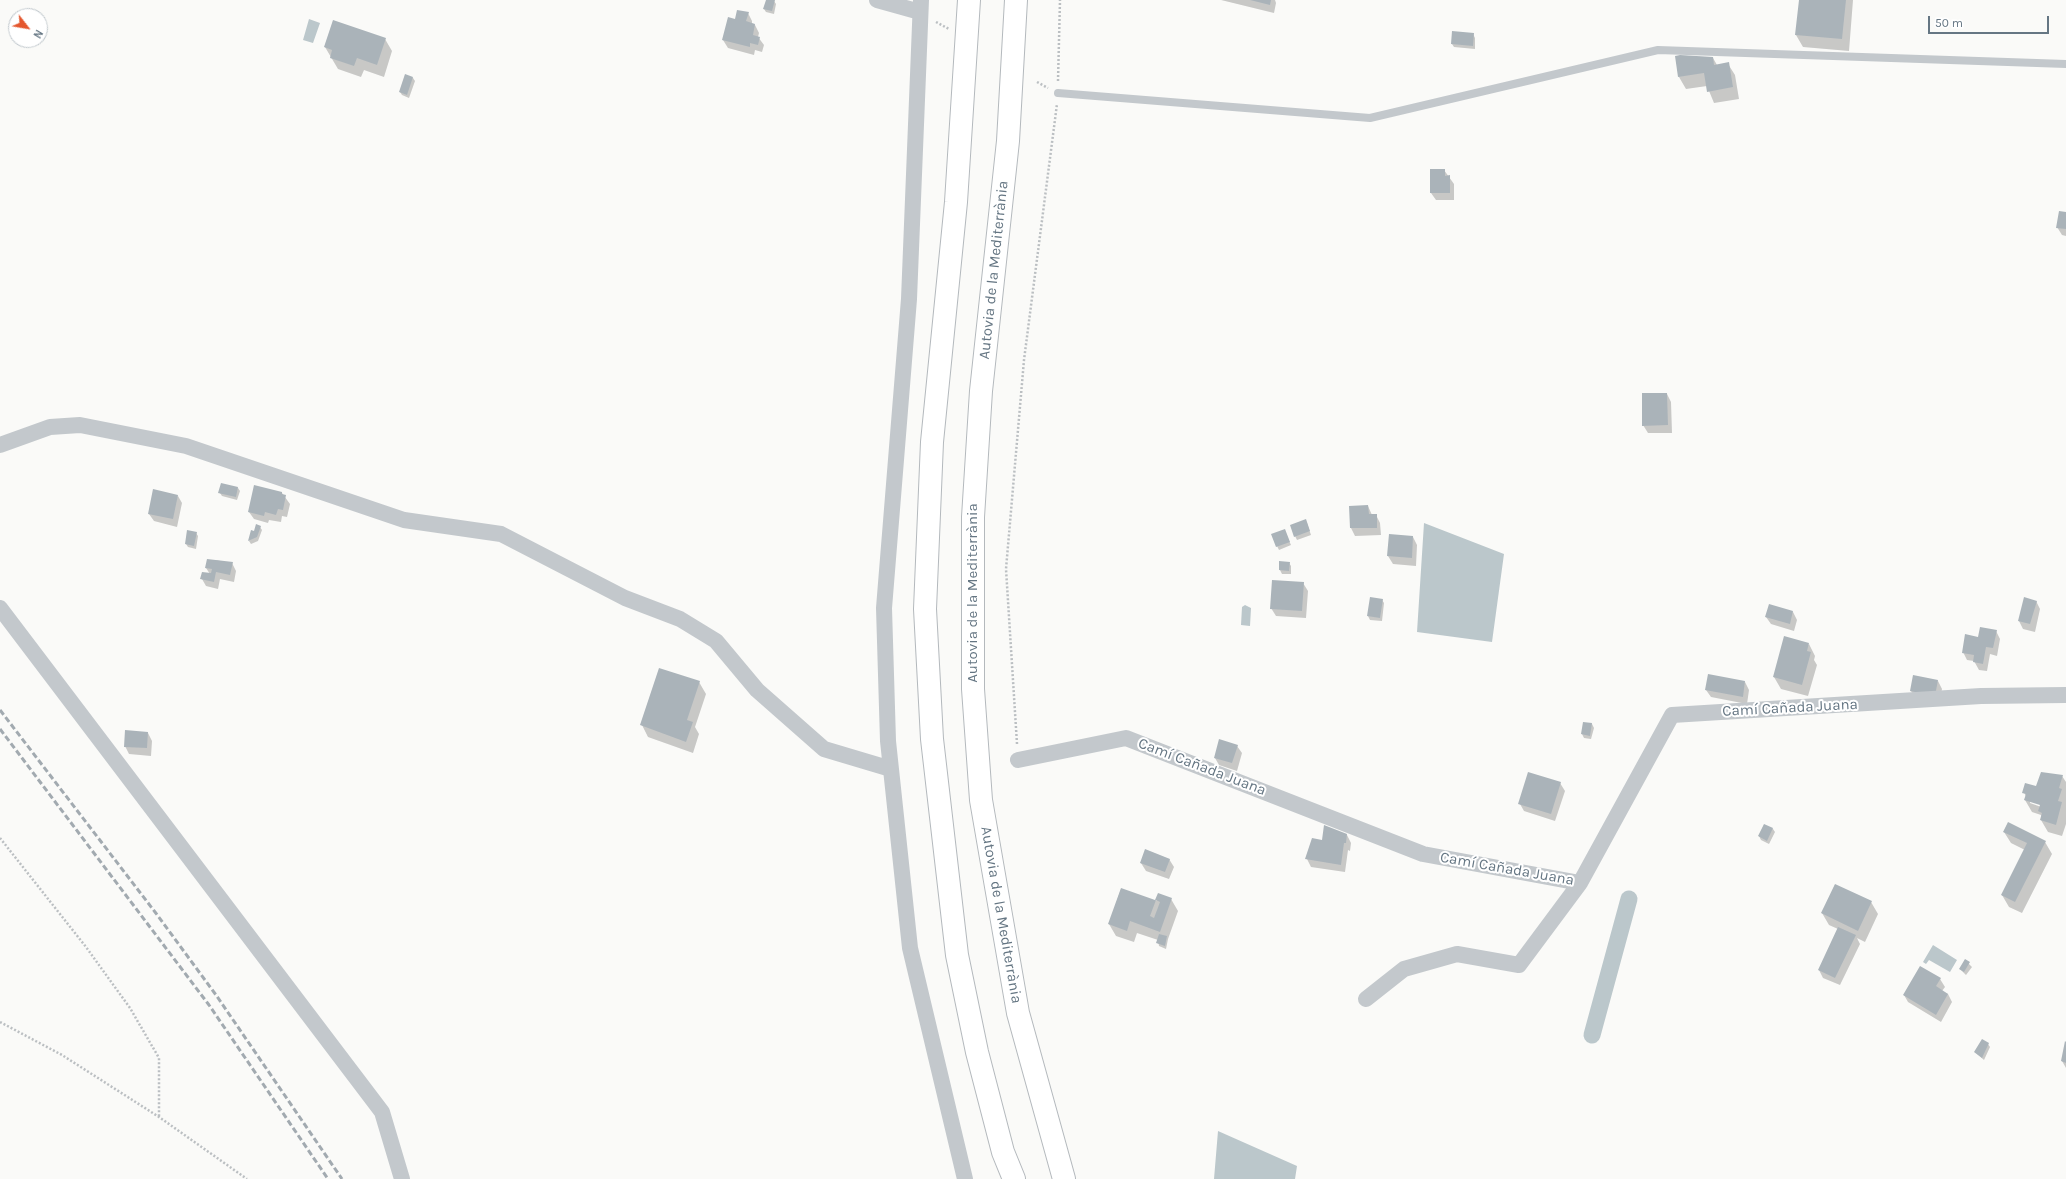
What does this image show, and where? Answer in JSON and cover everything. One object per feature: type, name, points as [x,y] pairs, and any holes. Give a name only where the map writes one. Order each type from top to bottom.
[{"type":"highway","points":[[969,0],[956,202],[932,442],[925,608],[932,739],[957,955],[977,1052],[1003,1152],[1007,1179]]},
{"type":"highway","name":"Autovia de la Mediterrània","points":[[1016,0],[1008,141],[981,391],[973,509],[973,689],[981,800],[1018,1013],[1064,1179]]},
{"type":"highway","points":[[1003,1152],[1014,1179]]},
{"type":"street","points":[[877,0],[921,6],[909,299],[884,608],[888,741],[910,948],[965,1179]]},
{"type":"street","points":[[0,445],[50,427],[80,425],[186,446],[404,520],[501,534],[625,598],[680,619],[716,641],[757,690],[824,749],[891,769]]},
{"type":"street","points":[[0,608],[382,1112],[402,1179]]},
{"type":"street","name":"Camí Cañada Juana","points":[[1018,760],[1126,738],[1423,854],[1580,883],[1672,715],[1981,696],[2066,695]]},
{"type":"street","points":[[1366,999],[1404,969],[1457,954],[1520,965],[1580,883]]},
{"type":"lane","points":[[1058,93],[1370,118],[1658,50],[2066,64]]},
{"type":"path","points":[[1018,760],[1006,569],[1024,360],[1058,93],[1060,0]]},
{"type":"path","points":[[0,838],[95,959],[130,1008],[159,1058],[159,1117]]},
{"type":"path","points":[[0,1022],[62,1056],[159,1117],[247,1179]]},
{"type":"shaded area","points":[[309,19],[320,23],[313,43],[303,40]]},
{"type":"shaded area","points":[[1424,523],[1504,554],[1492,642],[1417,632]]},
{"type":"shaded area","points":[[1245,605],[1251,608],[1250,626],[1241,625],[1242,607]]},
{"type":"shaded area","points":[[1933,945],[1957,960],[1950,972],[1929,960],[1926,964],[1923,962]]},
{"type":"shaded area","points":[[1218,1131],[1297,1166],[1295,1179],[1214,1179]]},
{"type":"building","points":[[766,0],[775,0],[772,11],[763,9]]},
{"type":"building","points":[[1250,0],[1271,0],[1270,5]]},
{"type":"building","points":[[1799,0],[1846,0],[1842,39],[1795,35]]},
{"type":"building","points":[[737,10],[749,12],[746,21],[755,24],[753,35],[760,37],[758,45],[750,43],[750,47],[722,40],[728,17],[735,19]]},
{"type":"building","points":[[333,20],[386,38],[377,65],[357,58],[354,66],[330,58],[332,50],[324,47]]},
{"type":"building","points":[[1452,31],[1474,33],[1473,46],[1451,44]]},
{"type":"building","points":[[1675,56],[1713,57],[1714,65],[1729,62],[1733,87],[1707,92],[1704,73],[1678,77]]},
{"type":"building","points":[[405,74],[413,77],[407,95],[399,92]]},
{"type":"building","points":[[1430,169],[1445,169],[1445,176],[1450,175],[1450,193],[1430,193]]},
{"type":"building","points":[[2059,211],[2066,212],[2066,229],[2056,228]]},
{"type":"building","points":[[1642,393],[1667,393],[1668,425],[1642,426]]},
{"type":"building","points":[[221,483],[238,487],[236,497],[218,493]]},
{"type":"building","points":[[254,485],[282,492],[282,494],[286,495],[283,510],[278,509],[276,515],[265,512],[264,516],[248,512]]},
{"type":"building","points":[[153,489],[178,495],[173,519],[148,514]]},
{"type":"building","points":[[1368,505],[1369,514],[1377,514],[1377,528],[1350,528],[1349,506]]},
{"type":"building","points":[[1306,519],[1310,531],[1294,537],[1290,525]]},
{"type":"building","points":[[256,524],[261,526],[257,537],[248,541],[251,530],[254,531]]},
{"type":"building","points":[[1285,529],[1290,542],[1276,547],[1271,534]]},
{"type":"building","points":[[187,530],[197,532],[194,546],[185,544]]},
{"type":"building","points":[[1389,534],[1413,536],[1412,558],[1387,556]]},
{"type":"building","points":[[207,559],[233,562],[230,575],[216,572],[214,582],[200,579],[202,572],[211,573],[212,569],[205,568]]},
{"type":"building","points":[[1279,561],[1290,562],[1289,571],[1279,570]]},
{"type":"building","points":[[1272,580],[1304,582],[1302,611],[1270,609]]},
{"type":"building","points":[[1370,597],[1383,599],[1380,618],[1367,616]]},
{"type":"building","points":[[2024,597],[2037,601],[2030,624],[2018,621]]},
{"type":"building","points":[[1769,604],[1793,611],[1790,624],[1765,617]]},
{"type":"building","points":[[1980,627],[1997,630],[1993,648],[1986,647],[1983,664],[1973,662],[1974,655],[1962,653],[1965,634],[1978,637]]},
{"type":"building","points":[[1784,636],[1809,643],[1807,651],[1811,652],[1802,685],[1773,677]]},
{"type":"building","points":[[659,668],[700,681],[687,720],[693,722],[686,742],[640,725]]},
{"type":"building","points":[[1708,674],[1745,681],[1743,697],[1705,690]]},
{"type":"building","points":[[1913,675],[1938,680],[1935,696],[1910,691]]},
{"type":"building","points":[[1583,722],[1592,723],[1590,736],[1581,734]]},
{"type":"building","points":[[125,730],[148,732],[147,748],[124,747]]},
{"type":"building","points":[[1219,739],[1238,745],[1232,763],[1214,758]]},
{"type":"building","points":[[1528,772],[1561,782],[1551,814],[1518,804]]},
{"type":"building","points":[[2041,772],[2063,775],[2059,788],[2062,789],[2058,801],[2062,802],[2056,825],[2040,820],[2042,813],[2038,811],[2040,805],[2024,800],[2026,794],[2022,793],[2025,783],[2036,786]]},
{"type":"building","points":[[2008,822],[2046,841],[2015,902],[2001,895],[2027,843],[2003,832]]},
{"type":"building","points":[[1764,824],[1773,828],[1767,841],[1758,836]]},
{"type":"building","points":[[1324,825],[1347,834],[1346,843],[1344,843],[1341,865],[1305,859],[1312,838],[1322,840]]},
{"type":"building","points":[[1145,849],[1170,859],[1165,872],[1140,863]]},
{"type":"building","points":[[1835,884],[1872,901],[1858,931],[1821,913]]},
{"type":"building","points":[[1121,888],[1155,900],[1158,893],[1172,898],[1160,932],[1130,921],[1127,931],[1108,924]],"holes":[[[1156,900],[1160,902],[1154,918],[1150,916]]]},
{"type":"building","points":[[1838,927],[1856,935],[1835,978],[1818,970]]},
{"type":"building","points":[[1159,934],[1167,936],[1165,946],[1156,943]]},
{"type":"building","points":[[1965,959],[1970,962],[1964,972],[1959,969]]},
{"type":"building","points":[[1920,966],[1941,978],[1936,986],[1948,994],[1936,1015],[1903,995]]},
{"type":"building","points":[[1982,1039],[1989,1043],[1982,1058],[1974,1052]]},
{"type":"building","points":[[2065,1041],[2066,1042],[2066,1063],[2061,1061]]},
{"type":"waterway","points":[[1592,1035],[1629,899]]},
{"type":"railway","points":[[0,710],[155,912],[216,995],[342,1179]]},
{"type":"railway","points":[[0,729],[209,1005],[328,1179]]}]
